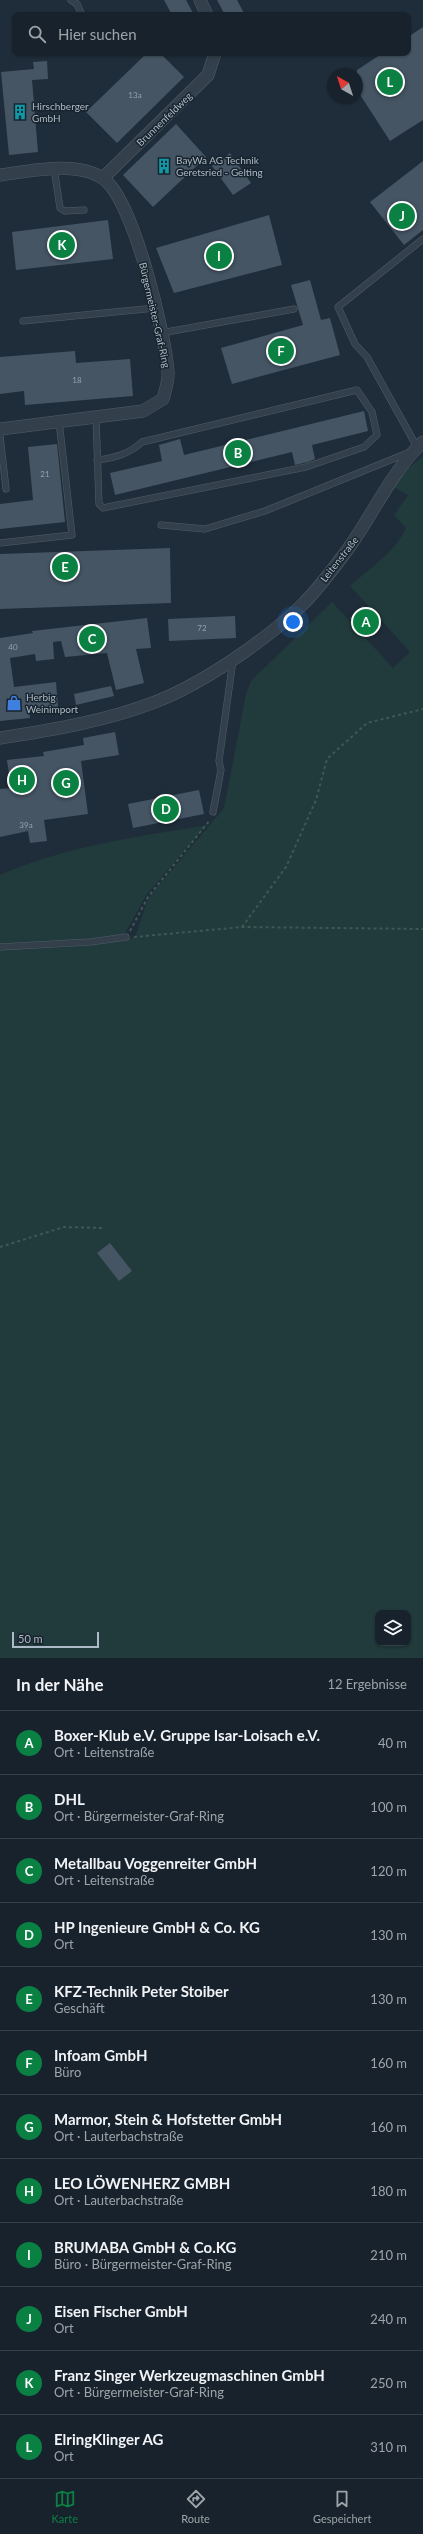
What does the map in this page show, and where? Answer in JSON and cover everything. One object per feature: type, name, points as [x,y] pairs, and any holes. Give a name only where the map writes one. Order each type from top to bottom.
[{"type":"street","points":[[200,0],[206,12]]},
{"type":"street","name":"Brunnenfeldweg","points":[[103,178],[208,75],[214,56]]},
{"type":"street","name":"Bürgermeister-Graf-Ring","points":[[0,175],[68,166],[103,178],[118,193],[136,234],[155,308],[169,374],[163,399],[143,410],[0,429]]},
{"type":"street","name":"Leitenstraße","points":[[0,738],[61,728],[155,702],[181,690],[233,658],[303,604],[342,557],[377,507],[395,472],[418,447]]},
{"type":"lane","points":[[71,0],[77,4],[81,12]]},
{"type":"lane","points":[[54,168],[60,208],[65,211],[84,210]]},
{"type":"lane","points":[[161,525],[205,529],[265,511],[418,447],[367,357],[355,344],[338,307],[423,239]]},
{"type":"lane","points":[[23,322],[155,308]]},
{"type":"lane","points":[[160,334],[294,309]]},
{"type":"lane","points":[[96,416],[97,460],[99,504],[103,508],[306,467],[364,447],[377,436],[372,412],[357,390],[142,442],[133,450],[115,458],[97,460]]},
{"type":"lane","points":[[0,543],[72,535],[59,421]]},
{"type":"lane","points":[[0,436],[6,489]]},
{"type":"lane","points":[[212,812],[221,770],[220,761],[233,658]]},
{"type":"lane","points":[[0,947],[90,942],[126,937]]},
{"type":"path","points":[[242,927],[286,867],[316,800],[327,760],[368,723],[423,709]]},
{"type":"path","points":[[126,937],[148,897],[208,825],[212,812]]},
{"type":"path","points":[[126,937],[242,927],[423,929]]},
{"type":"path","points":[[0,1247],[64,1227],[102,1228]]},
{"type":"green space","points":[[423,456],[423,1658],[0,1658],[0,949],[66,947],[135,937],[147,902],[153,892],[224,808],[246,694],[251,681],[332,602],[393,668],[410,652],[350,586],[389,552],[402,536],[406,528],[394,515],[408,495],[388,484]]},
{"type":"green space","points":[[207,825],[147,894],[124,935],[68,942],[0,944],[0,875],[25,865],[76,850],[128,838]]},
{"type":"building","points":[[164,0],[186,0],[192,12],[170,12]]},
{"type":"building","points":[[217,0],[237,0],[243,12],[223,12]]},
{"type":"building","points":[[423,27],[423,120],[390,141],[363,99],[363,68],[360,68],[378,56],[411,56],[411,35]]},
{"type":"building","points":[[144,56],[163,56],[184,77],[117,143],[86,112]]},
{"type":"building","name":"Hirschberger GmbH","points":[[47,61],[48,79],[32,80],[38,152],[9,155],[1,72],[34,69],[33,62]]},
{"type":"building","name":"BayWa AG Technik Geretsried - Gelting","points":[[176,124],[206,157],[153,207],[123,175]]},
{"type":"building","points":[[230,153],[251,183],[233,195],[212,166]]},
{"type":"building","points":[[423,161],[423,230],[404,245],[370,202]]},
{"type":"building","points":[[269,215],[282,265],[174,293],[156,248]]},
{"type":"building","points":[[108,220],[113,259],[16,270],[12,232]]},
{"type":"building","points":[[310,280],[321,320],[330,318],[340,355],[232,384],[221,348],[303,325],[291,285]]},
{"type":"building","points":[[75,351],[76,363],[130,359],[133,396],[25,405],[24,391],[0,394],[0,357]]},
{"type":"building","points":[[364,411],[368,431],[312,445],[315,459],[308,462],[295,465],[292,452],[115,495],[110,473],[162,461],[159,445],[180,439],[184,455]]},
{"type":"building","points":[[57,444],[65,522],[0,529],[0,504],[33,500],[28,447]]},
{"type":"building","points":[[170,548],[171,603],[0,609],[0,554]]},
{"type":"building","points":[[363,606],[382,626],[368,638],[350,618]]},
{"type":"building","points":[[235,616],[236,638],[169,641],[168,619]]},
{"type":"building","points":[[147,618],[151,648],[136,649],[144,683],[116,690],[107,653],[65,657],[61,641],[53,642],[54,659],[36,661],[35,654],[10,658],[14,687],[56,682],[58,707],[29,710],[30,718],[0,721],[0,638],[33,633],[32,631]]},
{"type":"building","points":[[111,686],[114,696],[76,705],[74,694]]},
{"type":"building","points":[[115,732],[119,755],[81,761],[88,814],[44,820],[47,841],[30,843],[28,831],[0,837],[0,789],[11,788],[7,760],[44,756],[43,752],[84,745],[83,738]]},
{"type":"building","points":[[199,790],[204,814],[133,828],[128,804]]},
{"type":"building","points":[[110,1243],[132,1271],[119,1281],[97,1253]]},
{"type":"place","name":"ElringKlinger AG","points":[[390,82]]},
{"type":"place","name":"Hirschberger GmbH","points":[[20,112]]},
{"type":"place","name":"BayWa AG Technik Geretsried - Gelting","points":[[164,166]]},
{"type":"place","name":"Eisen Fischer GmbH","points":[[402,216]]},
{"type":"place","name":"Franz Singer Werkzeugmaschinen GmbH","points":[[62,245]]},
{"type":"place","name":"BRUMABA GmbH & Co.KG","points":[[219,256]]},
{"type":"place","name":"Infoam GmbH","points":[[281,351]]},
{"type":"place","name":"DHL","points":[[238,453]]},
{"type":"place","name":"KFZ-Technik Peter Stoiber","points":[[65,567]]},
{"type":"place","name":"Boxer-Klub e.V. Gruppe Isar-Loisach e.V.","points":[[366,622]]},
{"type":"place","name":"Metallbau Voggenreiter GmbH","points":[[92,639]]},
{"type":"place","name":"Herbig Weinimport","points":[[14,703]]},
{"type":"place","name":"LEO LÖWENHERZ GMBH","points":[[22,780]]},
{"type":"place","name":"Marmor, Stein & Hofstetter GmbH","points":[[66,783]]},
{"type":"place","name":"HP Ingenieure GmbH & Co. KG","points":[[166,809]]}]
